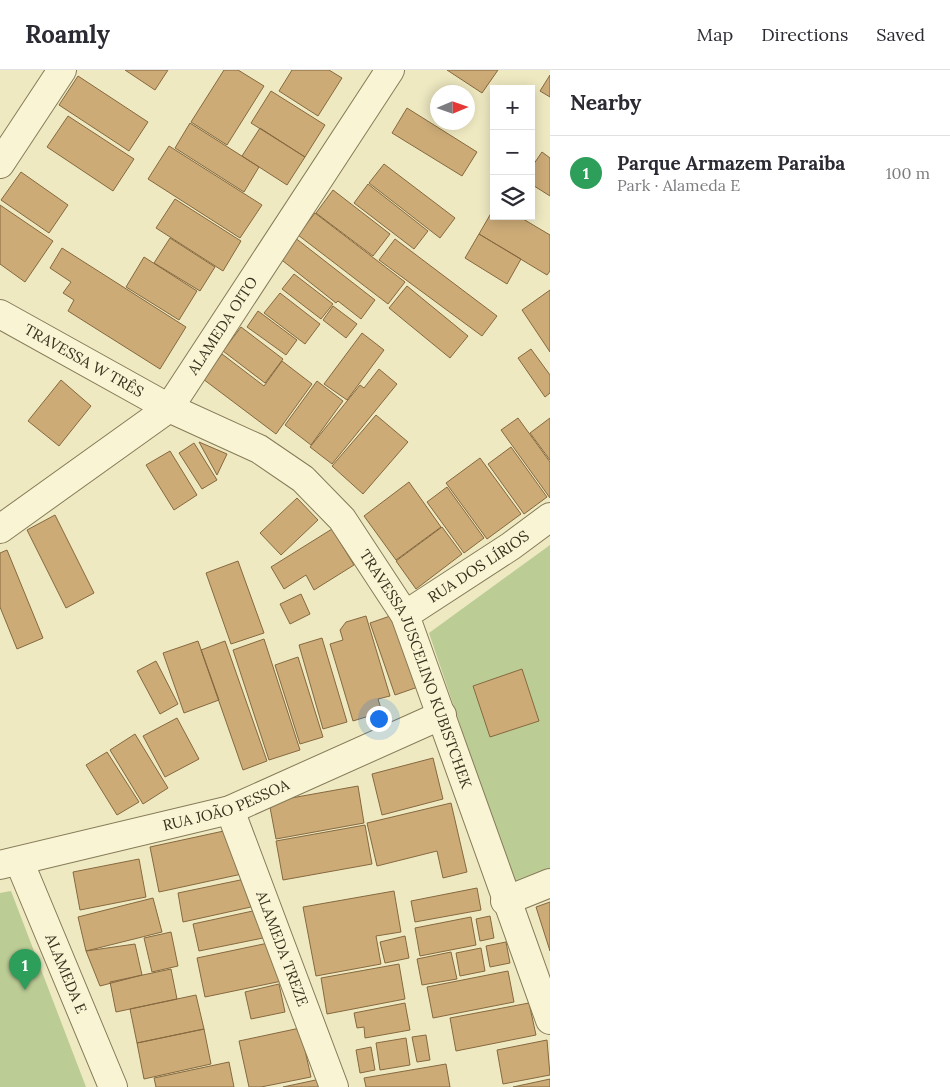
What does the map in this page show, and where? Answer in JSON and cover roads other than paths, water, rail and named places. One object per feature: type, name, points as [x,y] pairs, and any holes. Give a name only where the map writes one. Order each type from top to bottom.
[{"type":"street","points":[[0,164],[62,70]]},
{"type":"street","name":"ALAMEDA OITO","points":[[0,529],[168,408],[390,70]]},
{"type":"street","name":"TRAVESSA W TRÊS","points":[[0,314],[168,408]]},
{"type":"street","name":"TRAVESSA JUSCELINO KUBISTCHEK","points":[[168,408],[259,449],[303,479],[342,519],[405,615],[442,716],[462,780],[505,901],[550,1020]]},
{"type":"street","name":"RUA DOS LÍRIOS","points":[[405,615],[511,546],[550,517]]},
{"type":"street","name":"RUA JOÃO PESSOA","points":[[9,863],[230,810],[442,716]]},
{"type":"street","name":"ALAMEDA TREZE","points":[[230,810],[334,1087]]},
{"type":"street","name":"ALAMEDA E","points":[[9,863],[114,1087]]},
{"type":"street","points":[[505,901],[550,883]]},
{"type":"place","name":"Parque Armazem Paraiba","points":[[25,990]]}]
